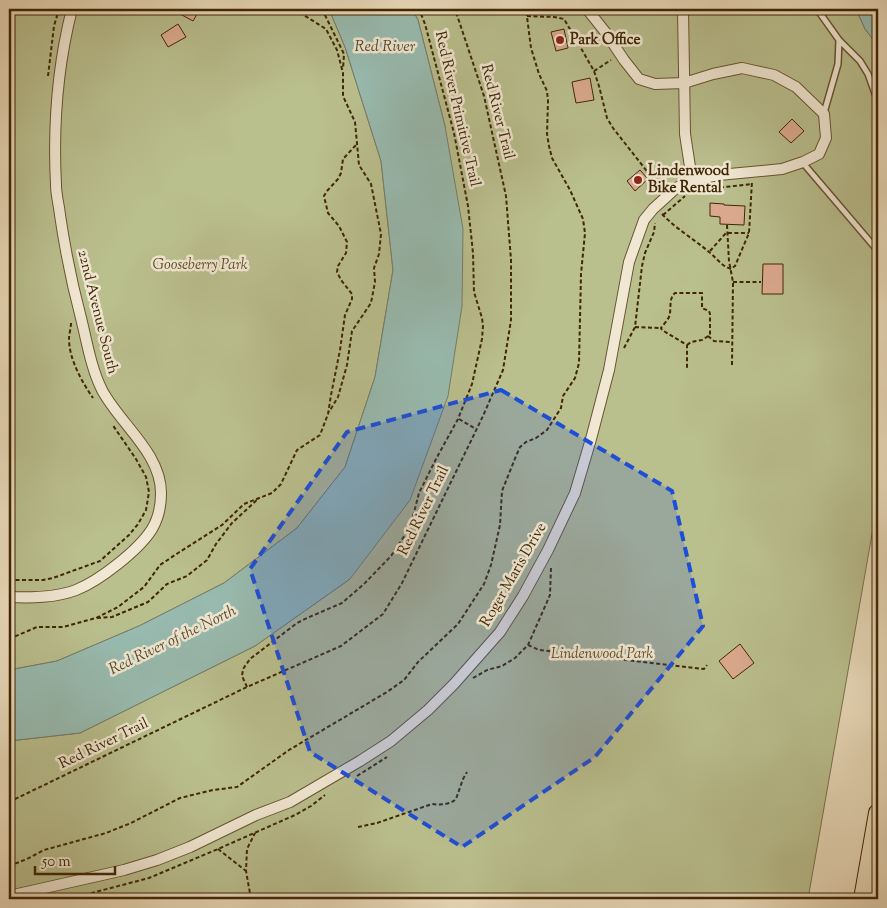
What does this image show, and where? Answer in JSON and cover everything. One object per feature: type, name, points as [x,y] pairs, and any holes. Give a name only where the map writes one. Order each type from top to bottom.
[{"type":"highway","points":[[863,899],[878,813]]},
{"type":"street","name":"22nd Avenue South","points":[[9,597],[32,598],[55,595],[76,590],[104,575],[138,547],[152,530],[159,513],[161,492],[158,472],[147,451],[117,414],[102,390],[92,363],[62,230],[56,186],[56,124],[60,72],[72,9]]},
{"type":"street","points":[[587,9],[639,79],[655,84],[684,83],[712,74],[742,68],[774,75],[796,87],[824,114]]},
{"type":"street","points":[[684,9],[685,134],[692,180]]},
{"type":"street","name":"Roger Maris Drive","points":[[9,896],[124,870],[190,847],[256,815],[290,802],[391,741],[428,710],[500,632],[523,596],[548,550],[575,493],[609,370],[628,262],[644,220],[655,206],[676,188],[692,180],[782,169],[819,154],[826,138],[824,114]]},
{"type":"lane","points":[[817,9],[839,40],[860,61],[868,74],[878,102]]},
{"type":"lane","points":[[824,114],[838,64],[839,40]]},
{"type":"lane","points":[[803,162],[878,251]]},
{"type":"path","points":[[54,9],[58,11]]},
{"type":"path","points":[[294,9],[326,29],[337,50],[343,73]]},
{"type":"path","points":[[9,639],[38,627],[64,627],[96,618],[118,607],[144,587],[160,565],[222,525],[244,504],[272,493],[280,484],[298,450],[320,435],[328,414],[338,397],[347,364],[352,331],[372,303],[375,282],[374,268],[379,254],[380,234],[372,184],[359,165],[354,122],[343,96],[344,54],[322,9]]},
{"type":"path","name":"Red River Primitive Trail","points":[[247,687],[242,676],[243,669],[250,659],[297,623],[342,602],[364,584],[391,556],[411,524],[419,493],[458,419],[472,384],[483,326],[474,292],[473,253],[468,206],[454,133],[425,24],[419,9]]},
{"type":"path","name":"Red River Trail","points":[[9,802],[247,687],[341,646],[383,614],[402,583],[503,370],[511,320],[511,260],[506,196],[484,96],[455,9]]},
{"type":"path","points":[[9,866],[44,850],[132,823],[180,798],[213,790],[237,787],[289,750],[404,680],[418,662],[458,624],[484,584],[491,565],[500,525],[502,491],[516,456],[520,447],[547,430],[561,408],[563,396],[575,378],[579,363],[581,274],[585,233],[583,218],[552,158],[547,134],[547,91],[538,74],[532,54],[526,9]]},
{"type":"path","points":[[527,16],[564,19],[594,71],[607,118],[653,179],[654,232],[642,266],[635,327],[624,348]]},
{"type":"path","points":[[594,71],[620,54]]},
{"type":"path","points":[[328,414],[345,315],[352,300],[352,294],[341,280],[338,272],[338,266],[346,253],[347,242],[339,226],[328,213],[324,196],[338,179],[343,159],[356,145]]},
{"type":"path","points":[[655,206],[672,225],[709,252],[724,267],[731,269],[736,266],[749,233],[752,173]]},
{"type":"path","points":[[702,188],[709,189],[752,184]]},
{"type":"path","points":[[663,216],[685,196]]},
{"type":"path","points":[[727,225],[733,282],[732,366]]},
{"type":"path","points":[[709,252],[726,233],[749,233]]},
{"type":"path","points":[[733,282],[761,282]]},
{"type":"path","points":[[661,328],[669,317],[673,294],[702,293],[702,308],[709,311],[710,314],[710,335],[687,345]]},
{"type":"path","points":[[635,327],[661,328],[687,345]]},
{"type":"path","points":[[708,336],[717,342],[732,342]]},
{"type":"path","points":[[687,345],[687,368]]},
{"type":"path","points":[[458,419],[476,430]]},
{"type":"path","points":[[96,618],[112,617],[148,602],[167,584],[188,576],[207,560],[216,544],[232,523],[260,498]]},
{"type":"path","points":[[473,678],[487,670],[502,666],[515,658],[528,645],[550,595],[552,565]]},
{"type":"path","points":[[528,645],[539,650],[704,669],[707,665]]},
{"type":"path","points":[[357,776],[391,754]]},
{"type":"path","points":[[358,826],[377,823],[432,804],[439,805],[453,802],[467,772]]},
{"type":"path","points":[[60,899],[84,895],[149,878],[218,850],[295,815],[311,806],[326,794]]},
{"type":"path","points":[[251,899],[246,871],[247,850],[255,833]]},
{"type":"path","points":[[218,850],[246,871]]},
{"type":"highlighted area","points":[[501,390],[672,491],[703,626],[595,757],[462,847],[310,752],[250,569],[347,432]]},
{"type":"green space","name":"Gooseberry Park","points":[[9,9],[329,9],[345,47],[381,161],[393,270],[375,377],[345,467],[297,528],[224,583],[139,626],[57,661],[9,670]]},
{"type":"green space","name":"Lindenwood Park","points":[[412,9],[856,9],[865,29],[878,46],[878,500],[808,899],[9,899],[9,741],[80,733],[255,646],[350,579],[445,126],[418,20]]},
{"type":"water","name":"Red River","points":[[329,9],[412,9],[418,20],[445,126],[463,229],[462,306],[448,396],[410,500],[350,579],[255,646],[80,733],[9,741],[9,670],[57,661],[139,626],[224,583],[297,528],[345,467],[375,377],[393,270],[381,161],[345,47]]},
{"type":"water","points":[[856,9],[878,9],[878,46],[865,29]]},
{"type":"building","points":[[171,9],[200,9],[193,21]]},
{"type":"building","points":[[178,24],[186,37],[168,47],[161,35]]},
{"type":"building","name":"Park Office","points":[[564,29],[568,48],[556,51],[551,32]]},
{"type":"building","points":[[590,78],[594,100],[576,103],[572,82]]},
{"type":"building","points":[[792,119],[804,131],[791,143],[779,132]]},
{"type":"building","name":"Lindenwood Bike Rental","points":[[640,170],[648,179],[635,191],[627,181]]},
{"type":"building","points":[[710,203],[745,206],[744,225],[720,224],[720,217],[710,216]]},
{"type":"building","points":[[763,264],[783,264],[783,294],[762,294]]},
{"type":"building","points":[[740,644],[754,663],[733,679],[719,661]]},
{"type":"place","name":"Park Office","points":[[560,40]]},
{"type":"place","name":"Lindenwood Bike Rental","points":[[638,180]]},
{"type":"water label","name":"Red River of the North","points":[[173,641]]}]
